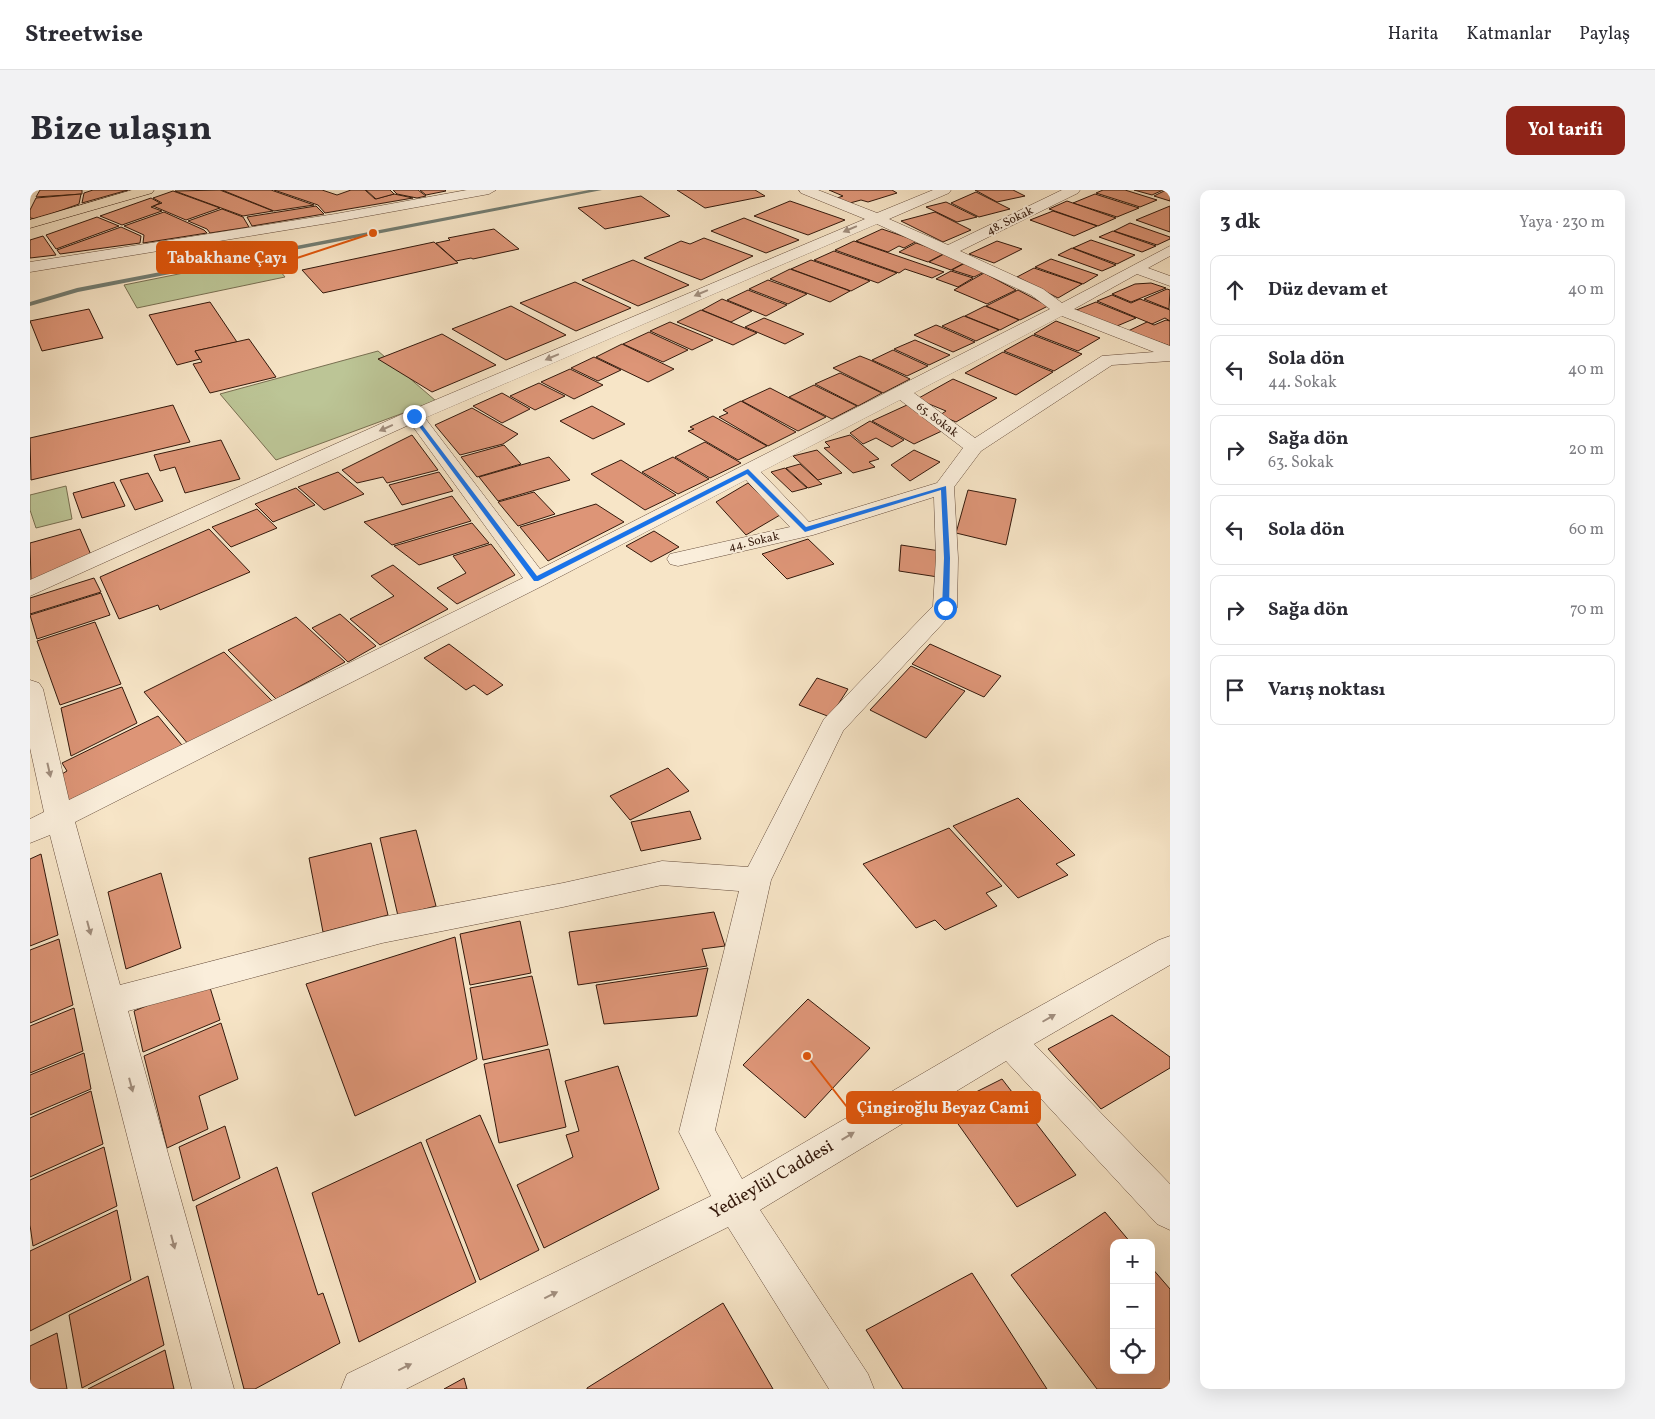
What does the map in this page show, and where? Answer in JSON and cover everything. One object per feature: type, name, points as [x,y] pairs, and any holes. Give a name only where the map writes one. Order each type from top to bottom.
[{"type":"main road","points":[[30,224],[147,190]]},
{"type":"street","points":[[30,267],[335,218],[489,190]]},
{"type":"street","points":[[806,190],[876,218],[1038,292],[1061,310],[1170,352]]},
{"type":"street","points":[[30,589],[414,416],[944,190]]},
{"type":"street","name":"48. Sokak","points":[[948,251],[1073,190]]},
{"type":"street","points":[[30,832],[536,580],[1061,310],[1170,250]]},
{"type":"street","points":[[1136,269],[1170,280]]},
{"type":"street","points":[[853,1389],[735,1204],[697,1132],[756,880],[833,726],[945,608],[947,558],[944,487],[974,447],[1108,360],[1170,356]]},
{"type":"street","name":"65. Sokak","points":[[901,392],[974,447]]},
{"type":"street","points":[[414,416],[536,580]]},
{"type":"street","points":[[748,471],[805,530]]},
{"type":"street","name":"44. Sokak","points":[[678,559],[805,530],[944,487]]},
{"type":"street","points":[[30,689],[59,817],[213,1389]]},
{"type":"street","points":[[109,1002],[382,930],[563,895],[662,873],[756,880]]},
{"type":"street","name":"Yedieylül Caddesi","points":[[362,1389],[735,1204],[1009,1041],[1170,949]]},
{"type":"street","points":[[1009,1041],[1170,1211]]},
{"type":"green space","points":[[268,256],[285,277],[137,308],[124,285]]},
{"type":"green space","points":[[378,351],[436,401],[276,460],[220,394]]},
{"type":"green space","points":[[66,486],[72,519],[36,528],[30,510],[30,495]]},
{"type":"building","points":[[40,190],[82,190],[82,194],[36,197]]},
{"type":"building","points":[[93,190],[128,190],[82,203],[84,193]]},
{"type":"building","points":[[220,190],[273,211],[243,216],[175,191]]},
{"type":"building","points":[[222,190],[271,190],[314,205],[274,211]]},
{"type":"building","points":[[274,190],[322,190],[337,195],[351,190],[365,190],[375,199],[394,194],[413,198],[325,213],[318,205]]},
{"type":"building","points":[[366,190],[390,190],[394,194],[376,199]]},
{"type":"building","points":[[393,190],[418,190],[426,196],[417,198],[397,194]]},
{"type":"building","points":[[420,190],[445,190],[446,191],[426,195]]},
{"type":"building","points":[[677,190],[755,190],[765,196],[705,208]]},
{"type":"building","points":[[829,190],[892,190],[897,193],[868,202],[861,200],[850,203],[837,198],[843,196]]},
{"type":"building","points":[[975,190],[1013,190],[1025,196],[997,202]]},
{"type":"building","points":[[1103,190],[1125,190],[1157,200],[1140,207],[1096,193]]},
{"type":"building","points":[[1134,190],[1163,190],[1152,195]]},
{"type":"building","points":[[1170,190],[1170,201],[1154,196]]},
{"type":"building","points":[[173,191],[220,208],[186,220],[153,206],[162,203],[153,198]]},
{"type":"building","points":[[976,192],[1010,209],[979,217],[951,203]]},
{"type":"building","points":[[81,194],[79,204],[37,219],[30,218],[30,210],[36,198]]},
{"type":"building","points":[[1095,194],[1139,208],[1117,217],[1073,203]]},
{"type":"building","points":[[641,196],[670,216],[605,229],[578,208]]},
{"type":"building","points":[[151,198],[160,203],[151,207],[162,211],[122,225],[100,216]]},
{"type":"building","points":[[790,201],[845,220],[808,235],[754,216]]},
{"type":"building","points":[[1067,201],[1116,218],[1098,226],[1049,209]]},
{"type":"building","points":[[946,202],[977,217],[957,222],[926,207]]},
{"type":"building","points":[[316,206],[324,214],[252,226],[247,217]]},
{"type":"building","points":[[1170,206],[1170,232],[1136,220]]},
{"type":"building","points":[[222,209],[243,217],[249,227],[210,233],[207,229],[188,221]]},
{"type":"building","points":[[1053,211],[1097,226],[1074,236],[1030,220]]},
{"type":"building","points":[[164,212],[207,233],[143,243],[144,235],[124,226]]},
{"type":"building","points":[[935,212],[971,230],[943,242],[901,221]]},
{"type":"building","points":[[97,217],[119,226],[56,249],[46,235]]},
{"type":"building","points":[[744,218],[799,240],[766,253],[711,231]]},
{"type":"building","points":[[1130,223],[1170,237],[1170,239],[1157,245],[1114,231]]},
{"type":"building","points":[[121,227],[141,236],[140,243],[60,254],[57,250]]},
{"type":"building","points":[[494,229],[519,249],[456,261],[436,243],[450,240],[448,238]]},
{"type":"building","points":[[882,229],[917,241],[904,248],[899,246],[888,252],[856,241]]},
{"type":"building","points":[[1113,231],[1156,246],[1142,252],[1099,237]]},
{"type":"building","points":[[43,236],[56,255],[30,258],[30,240]]},
{"type":"building","points":[[704,238],[753,256],[701,280],[644,258],[681,241],[690,244]]},
{"type":"building","points":[[1091,240],[1135,255],[1117,264],[1073,248]]},
{"type":"building","points":[[854,241],[944,272],[932,278],[905,269],[899,273],[835,250]]},
{"type":"building","points":[[997,241],[1022,249],[994,263],[969,254]]},
{"type":"building","points":[[434,242],[458,263],[323,293],[302,270]]},
{"type":"building","points":[[916,243],[945,253],[928,262],[899,252]]},
{"type":"building","points":[[1072,248],[1116,265],[1102,271],[1058,255]]},
{"type":"building","points":[[834,251],[897,273],[878,283],[814,260]]},
{"type":"building","points":[[944,254],[966,262],[951,270],[929,262]]},
{"type":"building","points":[[1051,259],[1098,275],[1083,284],[1035,267]]},
{"type":"building","points":[[633,260],[689,285],[638,306],[582,280]]},
{"type":"building","points":[[811,260],[870,281],[851,291],[791,269]]},
{"type":"building","points":[[967,262],[984,272],[974,277],[952,270]]},
{"type":"building","points":[[1034,268],[1082,284],[1058,298],[1017,277]]},
{"type":"building","points":[[790,269],[850,291],[830,302],[770,279]]},
{"type":"building","points":[[951,271],[973,278],[958,287],[936,279]]},
{"type":"building","points":[[984,273],[1016,290],[987,304],[954,290]]},
{"type":"building","points":[[768,280],[807,294],[788,304],[749,289]]},
{"type":"building","points":[[575,282],[631,308],[576,331],[520,303]]},
{"type":"building","points":[[1151,283],[1166,288],[1131,302],[1112,294],[1135,284]]},
{"type":"building","points":[[1167,289],[1170,290],[1169,309],[1144,299]]},
{"type":"building","points":[[748,290],[787,305],[766,316],[727,300]]},
{"type":"building","points":[[1018,290],[1048,306],[1020,320],[986,306]]},
{"type":"building","points":[[1112,295],[1131,303],[1140,299],[1170,310],[1170,321],[1165,318],[1152,324],[1097,301]]},
{"type":"building","points":[[722,299],[752,311],[731,322],[702,310]]},
{"type":"building","points":[[210,302],[237,342],[195,351],[200,359],[177,365],[149,315]]},
{"type":"building","points":[[1096,302],[1136,318],[1117,326],[1074,311]]},
{"type":"building","points":[[511,306],[566,335],[506,360],[452,329]]},
{"type":"building","points":[[985,306],[1019,320],[1000,330],[965,316]]},
{"type":"building","points":[[89,309],[103,338],[42,351],[30,321]]},
{"type":"building","points":[[701,310],[757,333],[733,345],[677,322]]},
{"type":"building","points":[[964,316],[999,330],[976,341],[942,326]]},
{"type":"building","points":[[764,318],[804,334],[785,344],[745,327]]},
{"type":"building","points":[[1166,320],[1170,321],[1170,346],[1128,331],[1147,322],[1154,325]]},
{"type":"building","points":[[1056,321],[1100,338],[1078,351],[1034,334]]},
{"type":"building","points":[[670,322],[713,340],[692,350],[650,331]]},
{"type":"building","points":[[936,325],[975,342],[953,352],[914,335]]},
{"type":"building","points":[[649,332],[688,350],[663,362],[623,344]]},
{"type":"building","points":[[442,334],[496,365],[432,392],[378,359]]},
{"type":"building","points":[[1033,335],[1082,354],[1054,371],[1004,351]]},
{"type":"building","points":[[249,339],[276,377],[210,393],[193,364],[202,362],[195,351]]},
{"type":"building","points":[[915,340],[950,355],[929,365],[894,349]]},
{"type":"building","points":[[622,344],[674,369],[648,382],[596,357]]},
{"type":"building","points":[[893,350],[928,366],[907,376],[872,360]]},
{"type":"building","points":[[1003,352],[1053,372],[1016,395],[965,373]]},
{"type":"building","points":[[860,356],[910,379],[883,393],[833,368]]},
{"type":"building","points":[[594,357],[621,370],[598,381],[571,368]]},
{"type":"building","points":[[570,369],[603,385],[574,399],[541,382]]},
{"type":"building","points":[[840,373],[882,393],[858,406],[815,384]]},
{"type":"building","points":[[953,379],[997,398],[956,422],[940,415],[946,411],[917,399]]},
{"type":"building","points":[[539,383],[565,396],[535,410],[510,396]]},
{"type":"building","points":[[814,385],[857,406],[832,419],[789,397]]},
{"type":"building","points":[[770,388],[826,417],[798,431],[742,401]]},
{"type":"building","points":[[502,393],[530,409],[502,423],[473,406]]},
{"type":"building","points":[[741,401],[796,432],[768,446],[719,417],[728,413],[723,410]]},
{"type":"building","points":[[173,405],[190,442],[31,480],[30,438]]},
{"type":"building","points":[[907,405],[944,430],[914,444],[872,421]]},
{"type":"building","points":[[592,406],[625,424],[593,439],[560,421]]},
{"type":"building","points":[[472,408],[518,434],[503,444],[460,455],[435,425]]},
{"type":"building","points":[[713,416],[767,446],[738,460],[688,431],[694,429],[690,427]]},
{"type":"building","points":[[870,421],[904,440],[892,447],[876,438],[863,444],[850,433]]},
{"type":"building","points":[[412,435],[438,470],[387,483],[383,477],[357,483],[342,470]]},
{"type":"building","points":[[850,435],[879,459],[869,462],[875,467],[853,473],[824,448],[830,447],[825,442]]},
{"type":"building","points":[[221,440],[240,479],[185,493],[175,467],[160,471],[154,455]]},
{"type":"building","points":[[705,442],[741,463],[710,478],[675,457]]},
{"type":"building","points":[[504,445],[521,464],[477,477],[461,457]]},
{"type":"building","points":[[817,450],[842,473],[818,480],[793,456]]},
{"type":"building","points":[[914,450],[940,462],[910,481],[891,465]]},
{"type":"building","points":[[549,457],[570,480],[498,501],[479,477]]},
{"type":"building","points":[[673,457],[709,479],[678,494],[642,472]]},
{"type":"building","points":[[621,460],[676,495],[645,510],[591,474]]},
{"type":"building","points":[[800,464],[822,484],[808,488],[786,468]]},
{"type":"building","points":[[785,468],[807,488],[792,492],[771,472]]},
{"type":"building","points":[[338,472],[364,494],[324,510],[298,487]]},
{"type":"building","points":[[439,472],[453,491],[402,505],[389,485]]},
{"type":"building","points":[[148,473],[163,501],[135,510],[120,480]]},
{"type":"building","points":[[114,482],[125,506],[82,518],[73,493]]},
{"type":"building","points":[[748,483],[780,515],[746,535],[716,502]]},
{"type":"building","points":[[296,488],[315,505],[273,522],[255,504]]},
{"type":"building","points":[[968,490],[1016,499],[1006,545],[956,533]]},
{"type":"building","points":[[534,492],[555,514],[518,526],[498,502]]},
{"type":"building","points":[[452,496],[471,521],[392,545],[364,522]]},
{"type":"building","points":[[596,504],[624,522],[548,561],[520,527]]},
{"type":"building","points":[[257,509],[277,528],[231,547],[212,527]]},
{"type":"building","points":[[472,523],[489,543],[419,565],[394,546]]},
{"type":"building","points":[[80,529],[91,555],[31,581],[30,543]]},
{"type":"building","points":[[209,529],[250,572],[160,610],[158,605],[119,619],[100,577]]},
{"type":"building","points":[[654,531],[679,547],[651,562],[626,546]]},
{"type":"building","points":[[808,539],[834,564],[787,579],[762,554]]},
{"type":"building","points":[[491,544],[515,575],[457,604],[437,588],[466,573],[453,556]]},
{"type":"building","points":[[901,545],[940,551],[938,577],[899,571]]},
{"type":"building","points":[[393,565],[448,609],[380,645],[350,619],[394,596],[371,576]]},
{"type":"building","points":[[94,578],[101,592],[30,614],[30,598]]},
{"type":"building","points":[[101,593],[110,615],[37,639],[30,615]]},
{"type":"building","points":[[340,614],[376,646],[348,662],[312,628]]},
{"type":"building","points":[[296,617],[345,662],[276,699],[228,650]]},
{"type":"building","points":[[95,622],[121,684],[60,705],[37,641]]},
{"type":"building","points":[[449,644],[503,685],[487,695],[474,685],[466,690],[424,658]]},
{"type":"building","points":[[930,644],[1001,676],[984,697],[912,664]]},
{"type":"building","points":[[224,652],[272,701],[189,745],[144,692]]},
{"type":"building","points":[[911,666],[965,691],[926,738],[870,710]]},
{"type":"building","points":[[817,678],[848,689],[830,717],[799,705]]},
{"type":"building","points":[[122,687],[137,723],[71,756],[61,708]]},
{"type":"building","points":[[158,716],[186,750],[88,800],[67,800],[60,775],[67,771],[62,763]]},
{"type":"building","points":[[668,768],[689,791],[630,820],[610,796]]},
{"type":"building","points":[[1018,798],[1075,855],[1056,864],[1068,875],[1018,898],[953,826]]},
{"type":"building","points":[[690,811],[701,839],[641,851],[631,822]]},
{"type":"building","points":[[949,828],[1002,886],[986,893],[997,906],[945,930],[935,920],[916,928],[863,864]]},
{"type":"building","points":[[416,830],[436,906],[398,916],[380,838]]},
{"type":"building","points":[[371,843],[388,915],[323,932],[309,858]]},
{"type":"building","points":[[41,854],[58,935],[30,946],[30,859]]},
{"type":"building","points":[[161,873],[181,948],[126,969],[108,892]]},
{"type":"building","points":[[714,912],[725,946],[702,949],[707,966],[578,985],[569,932]]},
{"type":"building","points":[[520,921],[531,973],[470,985],[460,934]]},
{"type":"building","points":[[455,937],[477,1059],[355,1116],[306,984]]},
{"type":"building","points":[[59,939],[73,1005],[30,1023],[30,950]]},
{"type":"building","points":[[708,968],[697,1016],[604,1024],[596,985]]},
{"type":"building","points":[[532,976],[548,1045],[483,1060],[470,988]]},
{"type":"building","points":[[208,981],[220,1020],[143,1052],[134,1011]]},
{"type":"building","points":[[808,999],[870,1048],[805,1118],[743,1065]]},
{"type":"building","points":[[74,1008],[83,1051],[30,1073],[30,1026]]},
{"type":"building","points":[[1112,1015],[1170,1057],[1170,1068],[1101,1109],[1048,1049]]},
{"type":"building","points":[[221,1023],[238,1079],[199,1096],[208,1129],[167,1148],[144,1056]]},
{"type":"building","points":[[549,1049],[566,1127],[499,1143],[484,1064]]},
{"type":"building","points":[[84,1053],[91,1089],[30,1115],[30,1075]]},
{"type":"building","points":[[618,1066],[659,1189],[544,1248],[517,1185],[573,1157],[566,1135],[579,1131],[565,1081]]},
{"type":"building","points":[[1002,1079],[1076,1175],[1017,1207],[946,1107]]},
{"type":"building","points":[[91,1091],[103,1144],[30,1177],[30,1118]]},
{"type":"building","points":[[480,1115],[539,1250],[480,1280],[426,1140]]},
{"type":"building","points":[[225,1126],[240,1178],[193,1201],[179,1147]]},
{"type":"building","points":[[421,1142],[476,1282],[359,1342],[312,1193]]},
{"type":"building","points":[[104,1147],[117,1206],[33,1246],[30,1225],[30,1180]]},
{"type":"building","points":[[277,1167],[318,1295],[323,1293],[340,1343],[255,1389],[244,1389],[196,1206]]},
{"type":"building","points":[[117,1210],[131,1280],[30,1331],[30,1251]]},
{"type":"building","points":[[1105,1212],[1128,1239],[1110,1239],[1110,1374],[1155,1374],[1155,1272],[1170,1289],[1170,1389],[1097,1389],[1011,1275]]},
{"type":"building","points":[[972,1273],[1047,1389],[903,1389],[866,1330]]},
{"type":"building","points":[[148,1276],[164,1345],[82,1388],[69,1315]]},
{"type":"building","points":[[723,1303],[773,1389],[587,1389],[587,1388]]},
{"type":"building","points":[[57,1333],[67,1389],[30,1389],[30,1346]]},
{"type":"building","points":[[165,1350],[174,1389],[88,1389]]},
{"type":"building","points":[[464,1378],[467,1389],[444,1389]]},
{"type":"waterway","points":[[30,304],[77,290],[599,190]]},
{"type":"place","name":"Tabakhane Çayı","points":[[373,233]]},
{"type":"place","name":"Çingiroğlu Beyaz Cami","points":[[807,1056]]},
{"type":"route","points":[[414,416],[536,580],[748,471],[805,530],[944,487],[947,558],[945,608]]}]
